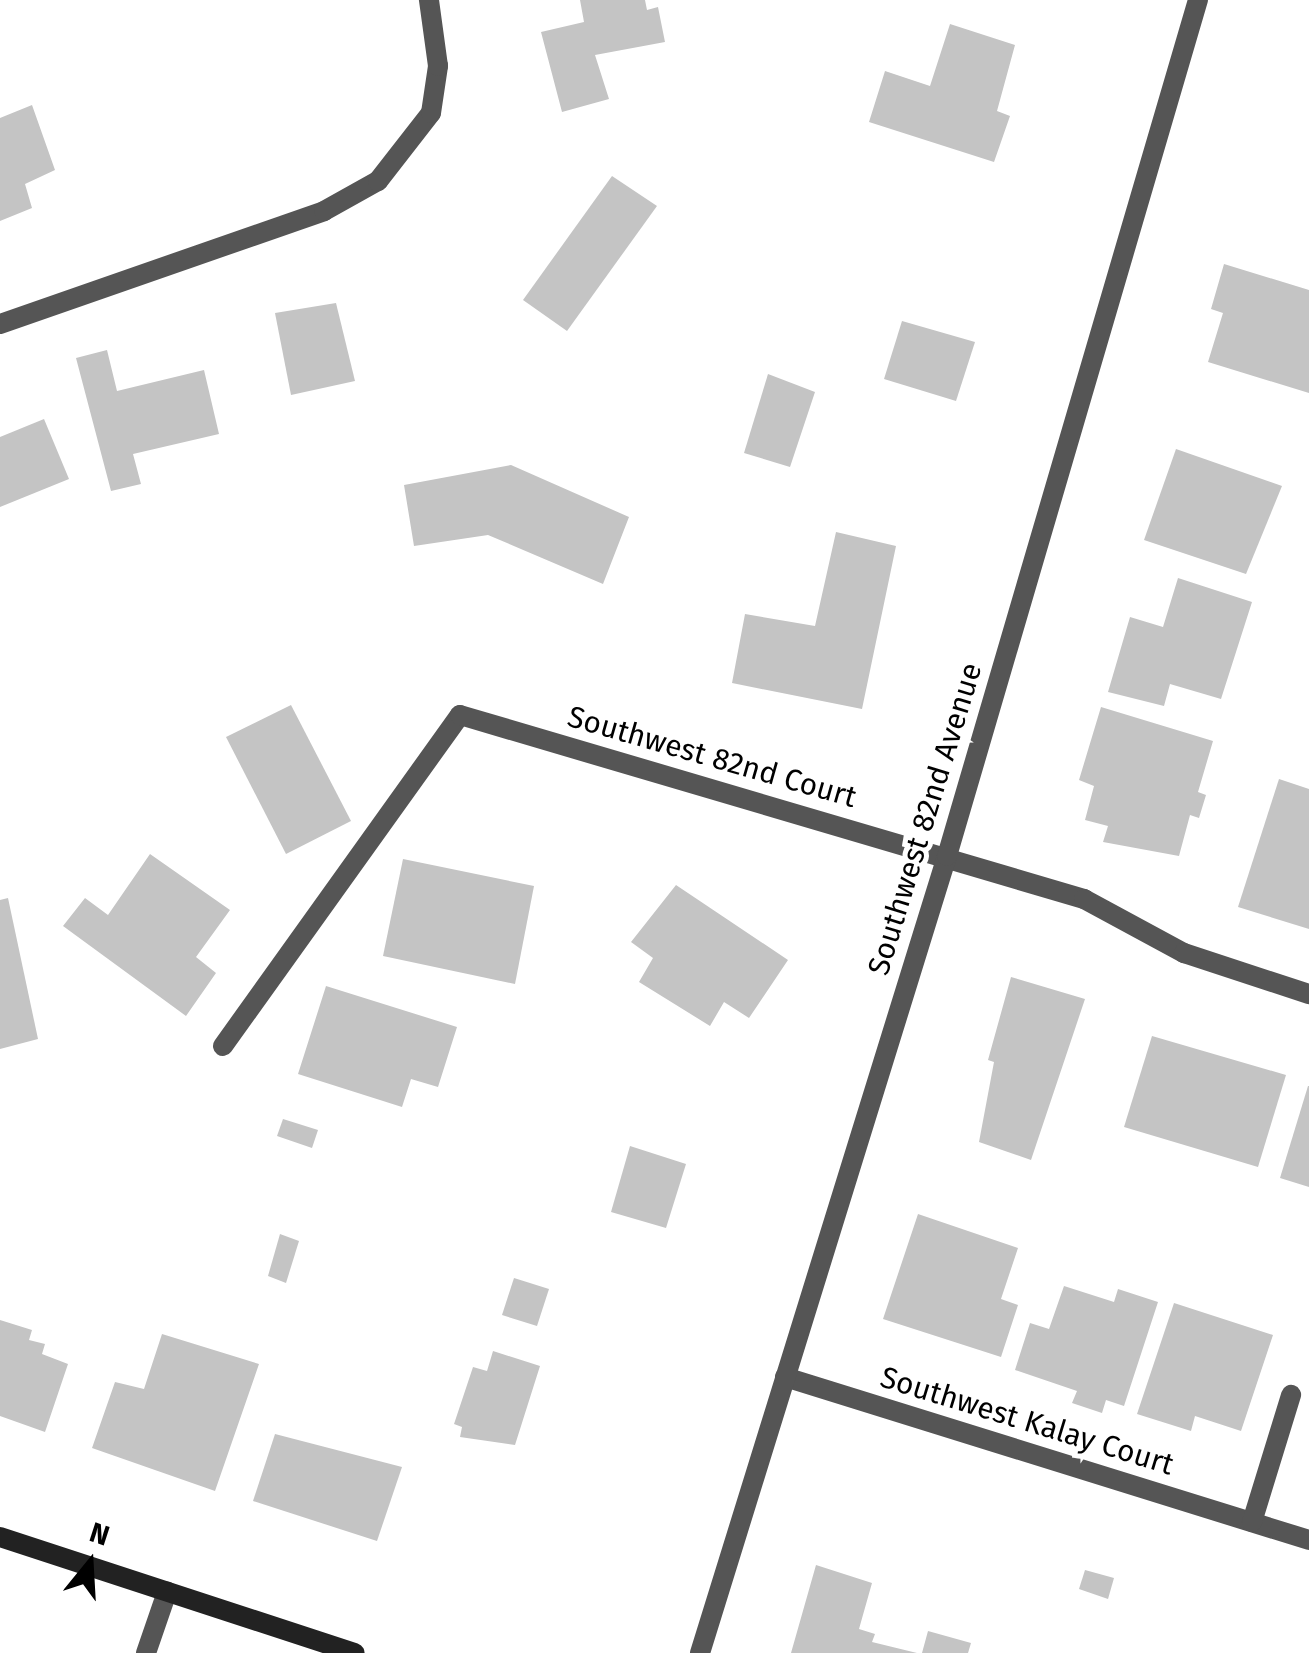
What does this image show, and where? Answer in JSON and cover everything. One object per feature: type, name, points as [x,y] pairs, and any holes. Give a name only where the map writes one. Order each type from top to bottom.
[{"type":"street","points":[[0,324],[324,211],[378,180],[431,112],[438,66],[429,0]]},
{"type":"street","name":"Southwest 82nd Avenue","points":[[700,1653],[948,856],[1198,0]]},
{"type":"street","name":"Southwest 82nd Court","points":[[224,1046],[460,715],[1084,899],[1184,952],[1309,994]]},
{"type":"street","name":"Southwest Kalay Court","points":[[784,1378],[1309,1540]]},
{"type":"street","points":[[1252,1522],[1291,1395]]},
{"type":"street","points":[[0,1537],[356,1653]]},
{"type":"street","points":[[146,1653],[168,1592]]},
{"type":"building","points":[[580,0],[645,0],[647,10],[658,7],[665,42],[595,55],[609,99],[562,112],[541,32],[584,22]]},
{"type":"building","points":[[950,24],[1015,45],[997,111],[1010,116],[994,162],[869,122],[885,71],[930,86]]},
{"type":"building","points":[[32,105],[55,170],[25,184],[32,208],[0,221],[0,118]]},
{"type":"building","points":[[612,176],[657,206],[567,331],[523,300]]},
{"type":"building","points":[[1224,264],[1309,290],[1309,393],[1208,362],[1223,313],[1211,309]]},
{"type":"building","points":[[336,303],[355,381],[291,395],[275,313]]},
{"type":"building","points":[[902,321],[975,342],[956,401],[884,379]]},
{"type":"building","points":[[107,350],[117,391],[204,370],[219,434],[133,454],[141,484],[111,491],[76,358]]},
{"type":"building","points":[[768,374],[815,392],[790,467],[744,453]]},
{"type":"building","points":[[44,419],[69,479],[0,507],[0,437]]},
{"type":"building","points":[[1176,449],[1282,486],[1246,574],[1144,540]]},
{"type":"building","points":[[511,465],[629,517],[603,584],[488,535],[414,546],[404,485]]},
{"type":"building","points":[[836,532],[896,546],[862,709],[732,683],[745,614],[815,626]]},
{"type":"building","points":[[1178,578],[1252,602],[1221,699],[1170,684],[1164,706],[1108,692],[1130,617],[1163,627]]},
{"type":"building","points":[[291,705],[351,821],[286,854],[226,737]]},
{"type":"building","points":[[1101,707],[1213,741],[1198,792],[1206,795],[1199,818],[1190,815],[1179,856],[1103,842],[1108,826],[1085,820],[1094,786],[1079,780]]},
{"type":"building","points":[[1279,779],[1309,789],[1309,929],[1238,907]]},
{"type":"building","points":[[150,854],[230,910],[196,957],[216,973],[186,1016],[63,926],[85,898],[108,915]]},
{"type":"building","points":[[403,859],[534,886],[515,984],[383,956]]},
{"type":"building","points":[[676,885],[788,960],[749,1018],[724,1002],[710,1026],[639,982],[653,958],[631,942]]},
{"type":"building","points":[[8,898],[38,1039],[0,1049],[0,900]]},
{"type":"building","points":[[1011,977],[1085,999],[1031,1160],[979,1142],[994,1062],[988,1060]]},
{"type":"building","points":[[326,986],[457,1027],[438,1087],[411,1079],[402,1107],[298,1074]]},
{"type":"building","points":[[1152,1036],[1286,1075],[1258,1167],[1124,1127]]},
{"type":"building","points":[[1309,1086],[1309,1187],[1280,1178]]},
{"type":"building","points":[[283,1119],[318,1130],[312,1148],[277,1136]]},
{"type":"building","points":[[630,1146],[686,1164],[666,1228],[611,1212]]},
{"type":"building","points":[[918,1214],[1018,1248],[1001,1299],[1018,1305],[1001,1357],[883,1319]]},
{"type":"building","points":[[280,1234],[299,1241],[286,1283],[268,1276]]},
{"type":"building","points":[[514,1278],[549,1289],[537,1326],[502,1315]]},
{"type":"building","points":[[1064,1286],[1114,1302],[1118,1289],[1158,1302],[1124,1406],[1106,1400],[1102,1413],[1072,1403],[1077,1391],[1015,1370],[1030,1323],[1049,1329]]},
{"type":"building","points":[[1174,1303],[1273,1335],[1241,1431],[1195,1416],[1191,1431],[1137,1414]]},
{"type":"building","points":[[0,1320],[32,1330],[29,1340],[45,1344],[42,1354],[68,1364],[45,1432],[0,1416]]},
{"type":"building","points":[[162,1334],[259,1364],[215,1491],[92,1448],[115,1382],[144,1389]]},
{"type":"building","points":[[493,1351],[540,1366],[515,1445],[460,1437],[462,1427],[454,1424],[473,1367],[487,1371]]},
{"type":"building","points":[[275,1434],[402,1467],[377,1541],[253,1501]]},
{"type":"building","points":[[816,1565],[872,1583],[859,1629],[875,1634],[872,1642],[917,1653],[791,1653]]},
{"type":"building","points":[[1085,1570],[1114,1578],[1108,1599],[1079,1589]]},
{"type":"building","points":[[928,1631],[971,1643],[968,1653],[922,1653]]}]
